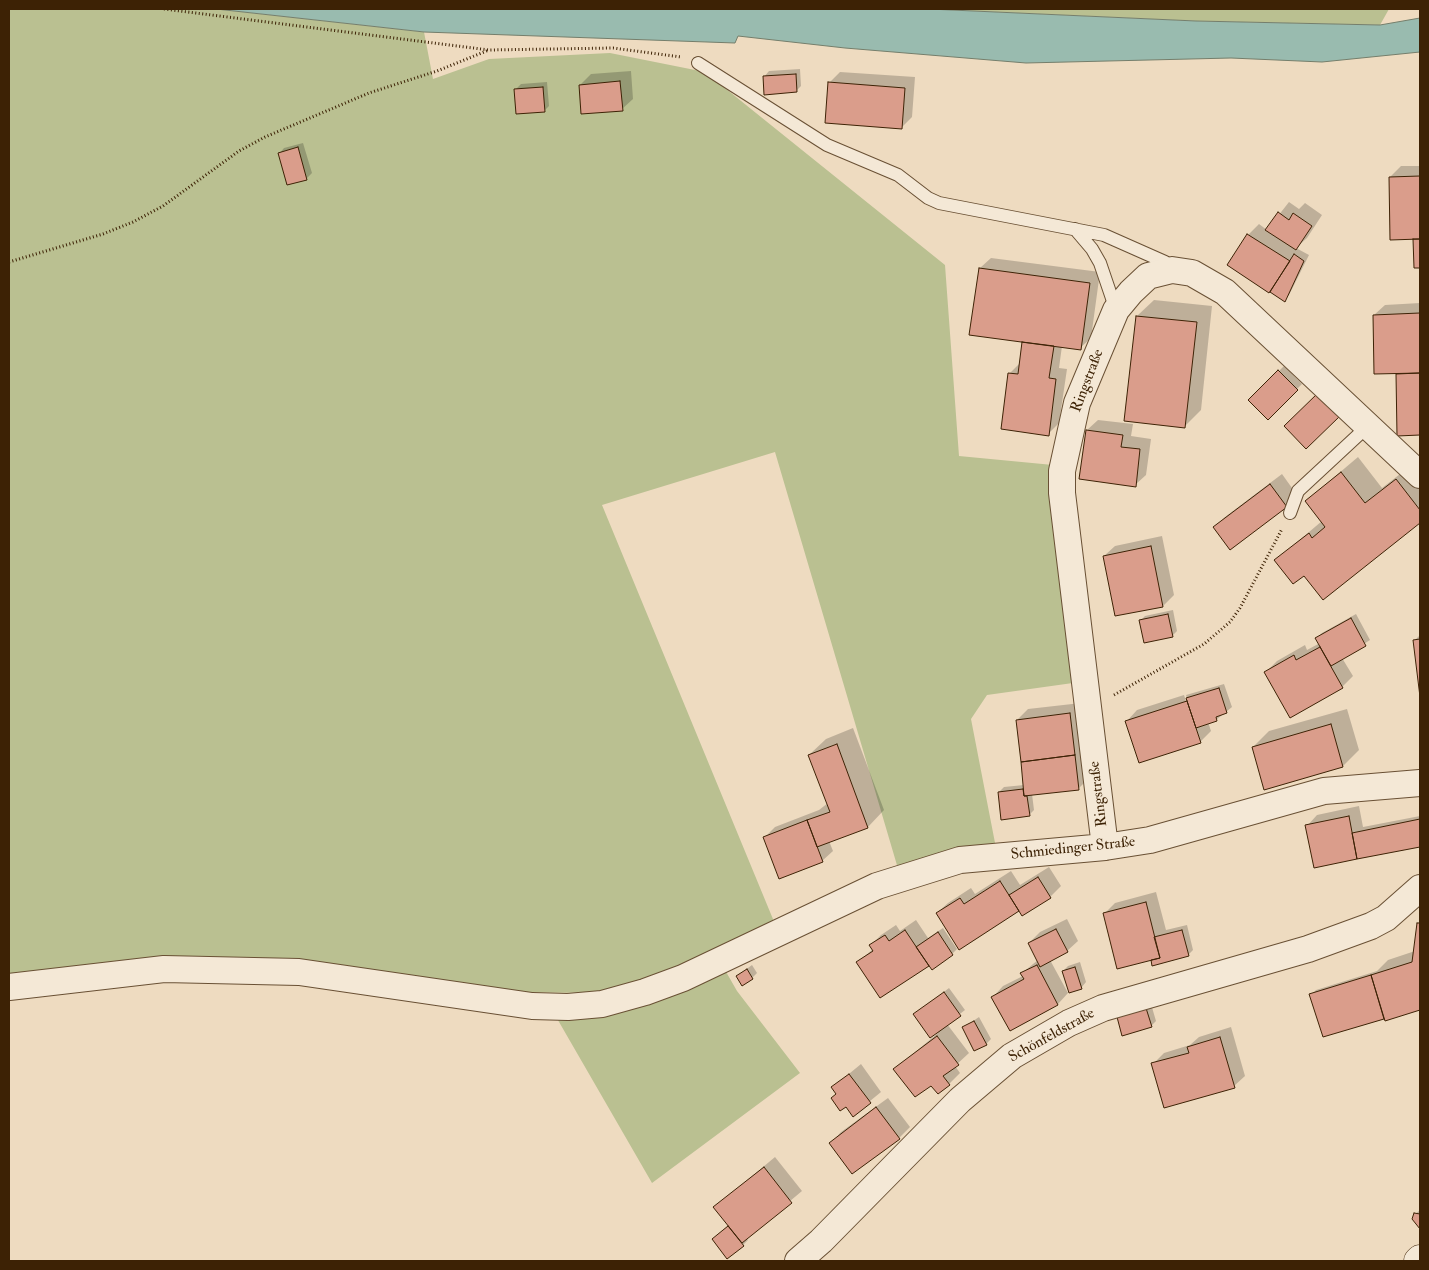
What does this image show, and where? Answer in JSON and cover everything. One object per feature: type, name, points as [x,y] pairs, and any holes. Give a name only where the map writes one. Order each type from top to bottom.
[{"type":"street","name":"Ringstraße","points":[[1105,847],[1062,493],[1062,471],[1077,403],[1116,310],[1131,292],[1148,276],[1172,270],[1192,273],[1225,292],[1420,475]]},
{"type":"street","name":"Schmiedinger Straße","points":[[9,987],[164,969],[299,972],[464,998],[532,1006],[568,1007],[602,1004],[645,992],[738,954],[877,886],[960,860],[1105,847],[1150,840],[1324,791],[1420,783]]},
{"type":"street","name":"Schönfeldstraße","points":[[798,1261],[821,1241],[960,1100],[1012,1056],[1069,1023],[1103,1008],[1308,949],[1371,926],[1386,918],[1420,888]]},
{"type":"lane","points":[[698,63],[827,145],[898,175],[933,201],[1104,235],[1165,262],[1172,270]]},
{"type":"lane","points":[[1075,230],[1092,249],[1100,263],[1116,310]]},
{"type":"lane","points":[[1290,513],[1298,491],[1368,426]]},
{"type":"path","points":[[164,9],[490,50],[614,48],[680,57],[698,63]]},
{"type":"path","points":[[9,262],[103,234],[133,222],[163,206],[240,151],[265,137],[369,93],[437,71],[490,50]]},
{"type":"path","points":[[1089,707],[1093,707],[1196,649],[1218,633],[1240,608],[1290,513]]},
{"type":"green space","points":[[9,9],[216,9],[424,32],[433,79],[489,59],[610,53],[705,72],[945,265],[959,456],[1053,465],[1080,682],[987,695],[971,719],[996,848],[899,872],[775,452],[602,505],[775,924],[678,969],[602,993],[495,992],[300,960],[256,958],[192,958],[9,978]]},
{"type":"green space","points":[[929,9],[1389,9],[1380,25],[1196,21]]},
{"type":"green space","points":[[725,970],[737,991],[800,1073],[652,1183],[555,1015]]},
{"type":"water","points":[[216,9],[929,9],[1196,21],[1380,25],[1420,18],[1420,52],[1322,62],[1231,58],[1026,63],[845,48],[738,36],[735,43],[424,32]]},
{"type":"building","points":[[796,74],[797,92],[764,95],[763,76]]},
{"type":"building","points":[[620,81],[623,111],[581,114],[579,85]]},
{"type":"building","points":[[828,82],[905,88],[902,129],[825,123]]},
{"type":"building","points":[[543,87],[545,112],[516,114],[514,89]]},
{"type":"building","points":[[298,147],[307,180],[287,185],[278,153]]},
{"type":"building","points":[[1420,176],[1420,239],[1390,240],[1389,177]]},
{"type":"building","points":[[1278,212],[1289,220],[1293,213],[1312,226],[1296,250],[1265,230]]},
{"type":"building","points":[[1247,234],[1290,261],[1269,293],[1227,265]]},
{"type":"building","points":[[1413,239],[1420,239],[1420,268],[1414,268]]},
{"type":"building","points":[[1294,254],[1304,261],[1285,302],[1270,292]]},
{"type":"building","points":[[979,268],[1090,283],[1081,350],[969,335]]},
{"type":"building","points":[[1420,313],[1420,373],[1374,374],[1373,315]]},
{"type":"building","points":[[1136,316],[1197,322],[1185,428],[1124,421]]},
{"type":"building","points":[[1022,342],[1054,346],[1049,378],[1056,379],[1049,436],[1001,429],[1008,373],[1018,374]]},
{"type":"building","points":[[1278,370],[1298,390],[1268,420],[1248,400]]},
{"type":"building","points":[[1420,373],[1420,435],[1397,436],[1396,374]]},
{"type":"building","points":[[1318,393],[1340,416],[1306,449],[1284,426]]},
{"type":"building","points":[[1086,430],[1123,435],[1121,447],[1140,449],[1136,487],[1079,479]]},
{"type":"building","points":[[1341,472],[1365,503],[1396,479],[1420,510],[1420,523],[1323,600],[1304,576],[1293,584],[1274,560],[1309,533],[1312,538],[1325,527],[1305,501]]},
{"type":"building","points":[[1270,484],[1287,507],[1230,550],[1213,527]]},
{"type":"building","points":[[1151,546],[1163,607],[1115,616],[1103,556]]},
{"type":"building","points":[[1168,614],[1173,637],[1144,643],[1139,620]]},
{"type":"building","points":[[1351,618],[1366,646],[1331,666],[1315,638]]},
{"type":"building","points":[[1420,639],[1420,697],[1413,640]]},
{"type":"building","points":[[1320,647],[1343,688],[1290,718],[1264,672],[1294,655],[1296,660]]},
{"type":"building","points":[[1219,688],[1227,713],[1216,717],[1217,721],[1196,728],[1186,698]]},
{"type":"building","points":[[1187,701],[1201,743],[1139,763],[1125,721]]},
{"type":"building","points":[[1070,713],[1075,755],[1021,762],[1016,720]]},
{"type":"building","points":[[1331,724],[1343,767],[1264,790],[1252,747]]},
{"type":"building","points":[[837,744],[868,828],[817,847],[807,820],[830,812],[808,755]]},
{"type":"building","points":[[1075,755],[1079,790],[1024,796],[1021,762]]},
{"type":"building","points":[[1023,789],[1024,796],[1027,796],[1030,816],[1001,820],[998,792]]},
{"type":"building","points":[[1349,816],[1357,859],[1314,868],[1305,825]]},
{"type":"building","points":[[1420,819],[1420,847],[1357,859],[1352,833]]},
{"type":"building","points":[[807,820],[823,862],[779,879],[763,837]]},
{"type":"building","points":[[1038,877],[1051,898],[1022,916],[1009,895]]},
{"type":"building","points":[[1000,881],[1019,911],[959,950],[936,913],[960,898],[964,904]]},
{"type":"building","points":[[1146,902],[1160,958],[1117,969],[1103,913]]},
{"type":"building","points":[[1417,923],[1420,923],[1420,1010],[1385,1021],[1371,975],[1412,962]]},
{"type":"building","points":[[1056,929],[1068,952],[1040,967],[1028,943]]},
{"type":"building","points":[[905,930],[929,966],[880,998],[856,962],[873,951],[869,945],[885,935],[889,941]]},
{"type":"building","points":[[1182,930],[1189,956],[1152,966],[1151,960],[1160,958],[1154,937]]},
{"type":"building","points":[[938,932],[953,955],[932,970],[916,947]]},
{"type":"building","points":[[1037,965],[1058,1005],[1010,1031],[991,997],[1024,979],[1020,973]]},
{"type":"building","points":[[1075,967],[1082,989],[1069,993],[1062,971]]},
{"type":"building","points":[[747,969],[753,979],[742,986],[736,976]]},
{"type":"building","points":[[1371,975],[1384,1019],[1323,1037],[1309,994]]},
{"type":"building","points":[[944,992],[961,1016],[930,1038],[913,1014]]},
{"type":"building","points":[[1146,1008],[1152,1027],[1122,1036],[1117,1017]]},
{"type":"building","points":[[974,1021],[987,1045],[974,1051],[962,1027]]},
{"type":"building","points":[[937,1036],[959,1065],[943,1076],[950,1085],[938,1094],[931,1086],[915,1097],[893,1069]]},
{"type":"building","points":[[1220,1037],[1235,1088],[1164,1108],[1151,1063],[1189,1053],[1187,1047]]},
{"type":"building","points":[[849,1074],[871,1103],[853,1117],[846,1107],[840,1111],[831,1098],[836,1094],[831,1087]]},
{"type":"building","points":[[876,1107],[900,1139],[852,1174],[829,1143]]},
{"type":"building","points":[[764,1167],[792,1203],[742,1243],[713,1207]]},
{"type":"building","points":[[1414,1213],[1420,1214],[1420,1229],[1412,1219]]},
{"type":"building","points":[[728,1226],[744,1246],[727,1259],[712,1239]]}]
